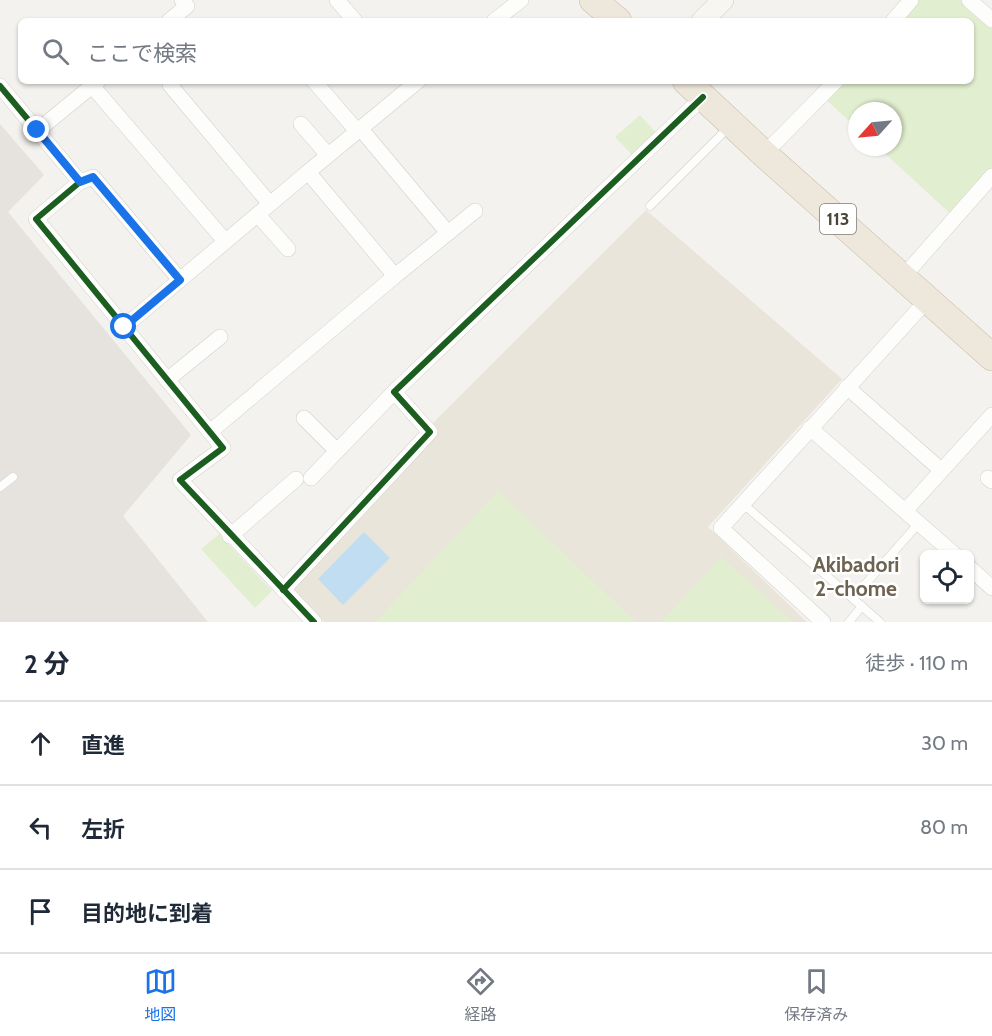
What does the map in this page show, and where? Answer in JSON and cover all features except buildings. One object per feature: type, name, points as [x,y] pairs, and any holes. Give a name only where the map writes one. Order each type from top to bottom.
[{"type":"highway","points":[[593,0],[614,18]]},
{"type":"highway","name":"113","points":[[695,89],[992,357]]},
{"type":"street","points":[[173,18],[187,6],[182,0]]},
{"type":"street","points":[[337,0],[352,18]]},
{"type":"street","points":[[498,18],[520,0]]},
{"type":"street","points":[[705,18],[723,0]]},
{"type":"street","points":[[896,18],[911,0]]},
{"type":"street","points":[[969,0],[992,20]]},
{"type":"street","points":[[37,130],[91,84]]},
{"type":"street","points":[[93,84],[225,241]]},
{"type":"street","points":[[171,84],[270,204]]},
{"type":"street","points":[[317,84],[448,233]]},
{"type":"street","points":[[124,327],[411,84]]},
{"type":"street","points":[[765,154],[833,84]]},
{"type":"street","points":[[0,86],[80,182]]},
{"type":"street","points":[[230,536],[337,451],[695,89]]},
{"type":"street","points":[[301,124],[327,154]]},
{"type":"street","points":[[308,172],[395,276]]},
{"type":"street","points":[[903,277],[992,176]]},
{"type":"street","points":[[180,280],[93,177],[80,182],[36,219],[223,448],[180,480],[230,536],[314,622]]},
{"type":"street","points":[[210,432],[475,211]]},
{"type":"street","points":[[258,215],[288,249]]},
{"type":"street","points":[[823,622],[721,528],[928,299]]},
{"type":"street","points":[[167,380],[219,337]]},
{"type":"street","points":[[847,387],[941,470]]},
{"type":"street","points":[[283,590],[430,432],[394,392]]},
{"type":"street","points":[[905,511],[992,415]]},
{"type":"street","points":[[304,418],[337,451]]},
{"type":"street","points":[[810,428],[948,550]]},
{"type":"street","points":[[974,572],[992,588]]},
{"type":"lane","points":[[650,206],[732,124]]},
{"type":"lane","points":[[0,487],[13,477]]},
{"type":"lane","points":[[742,503],[880,622]]},
{"type":"lane","points":[[853,598],[919,524]]},
{"type":"lane","points":[[849,622],[862,606]]},
{"type":"shaded area","points":[[0,124],[44,175],[8,212],[191,435],[123,516],[208,622],[0,622]]},
{"type":"shaded area","points":[[646,210],[842,379],[708,527],[807,622],[324,622],[292,589],[439,432],[433,423]]},
{"type":"green space","points":[[914,0],[969,0],[992,20],[992,175],[955,218],[888,156],[902,156],[902,102],[848,102],[848,120],[822,96],[834,84],[974,84],[974,18],[896,18]]},
{"type":"green space","points":[[640,115],[661,138],[637,160],[615,137]]},
{"type":"green space","points":[[498,491],[636,622],[375,622]]},
{"type":"green space","points":[[219,534],[272,591],[255,608],[201,549]]},
{"type":"green space","points":[[721,557],[783,613],[793,622],[661,622]]},
{"type":"water","points":[[364,532],[390,558],[343,605],[318,579]]},
{"type":"cycle path","points":[[0,86],[80,182],[36,219],[223,448],[180,480],[314,622]]},
{"type":"cycle path","points":[[283,590],[430,432],[394,392],[703,97]]},
{"type":"district","name":"Akibadori 2-chome","points":[[856,576]]},
{"type":"route","points":[[37,130],[80,182],[93,177],[180,280],[124,327]]}]
